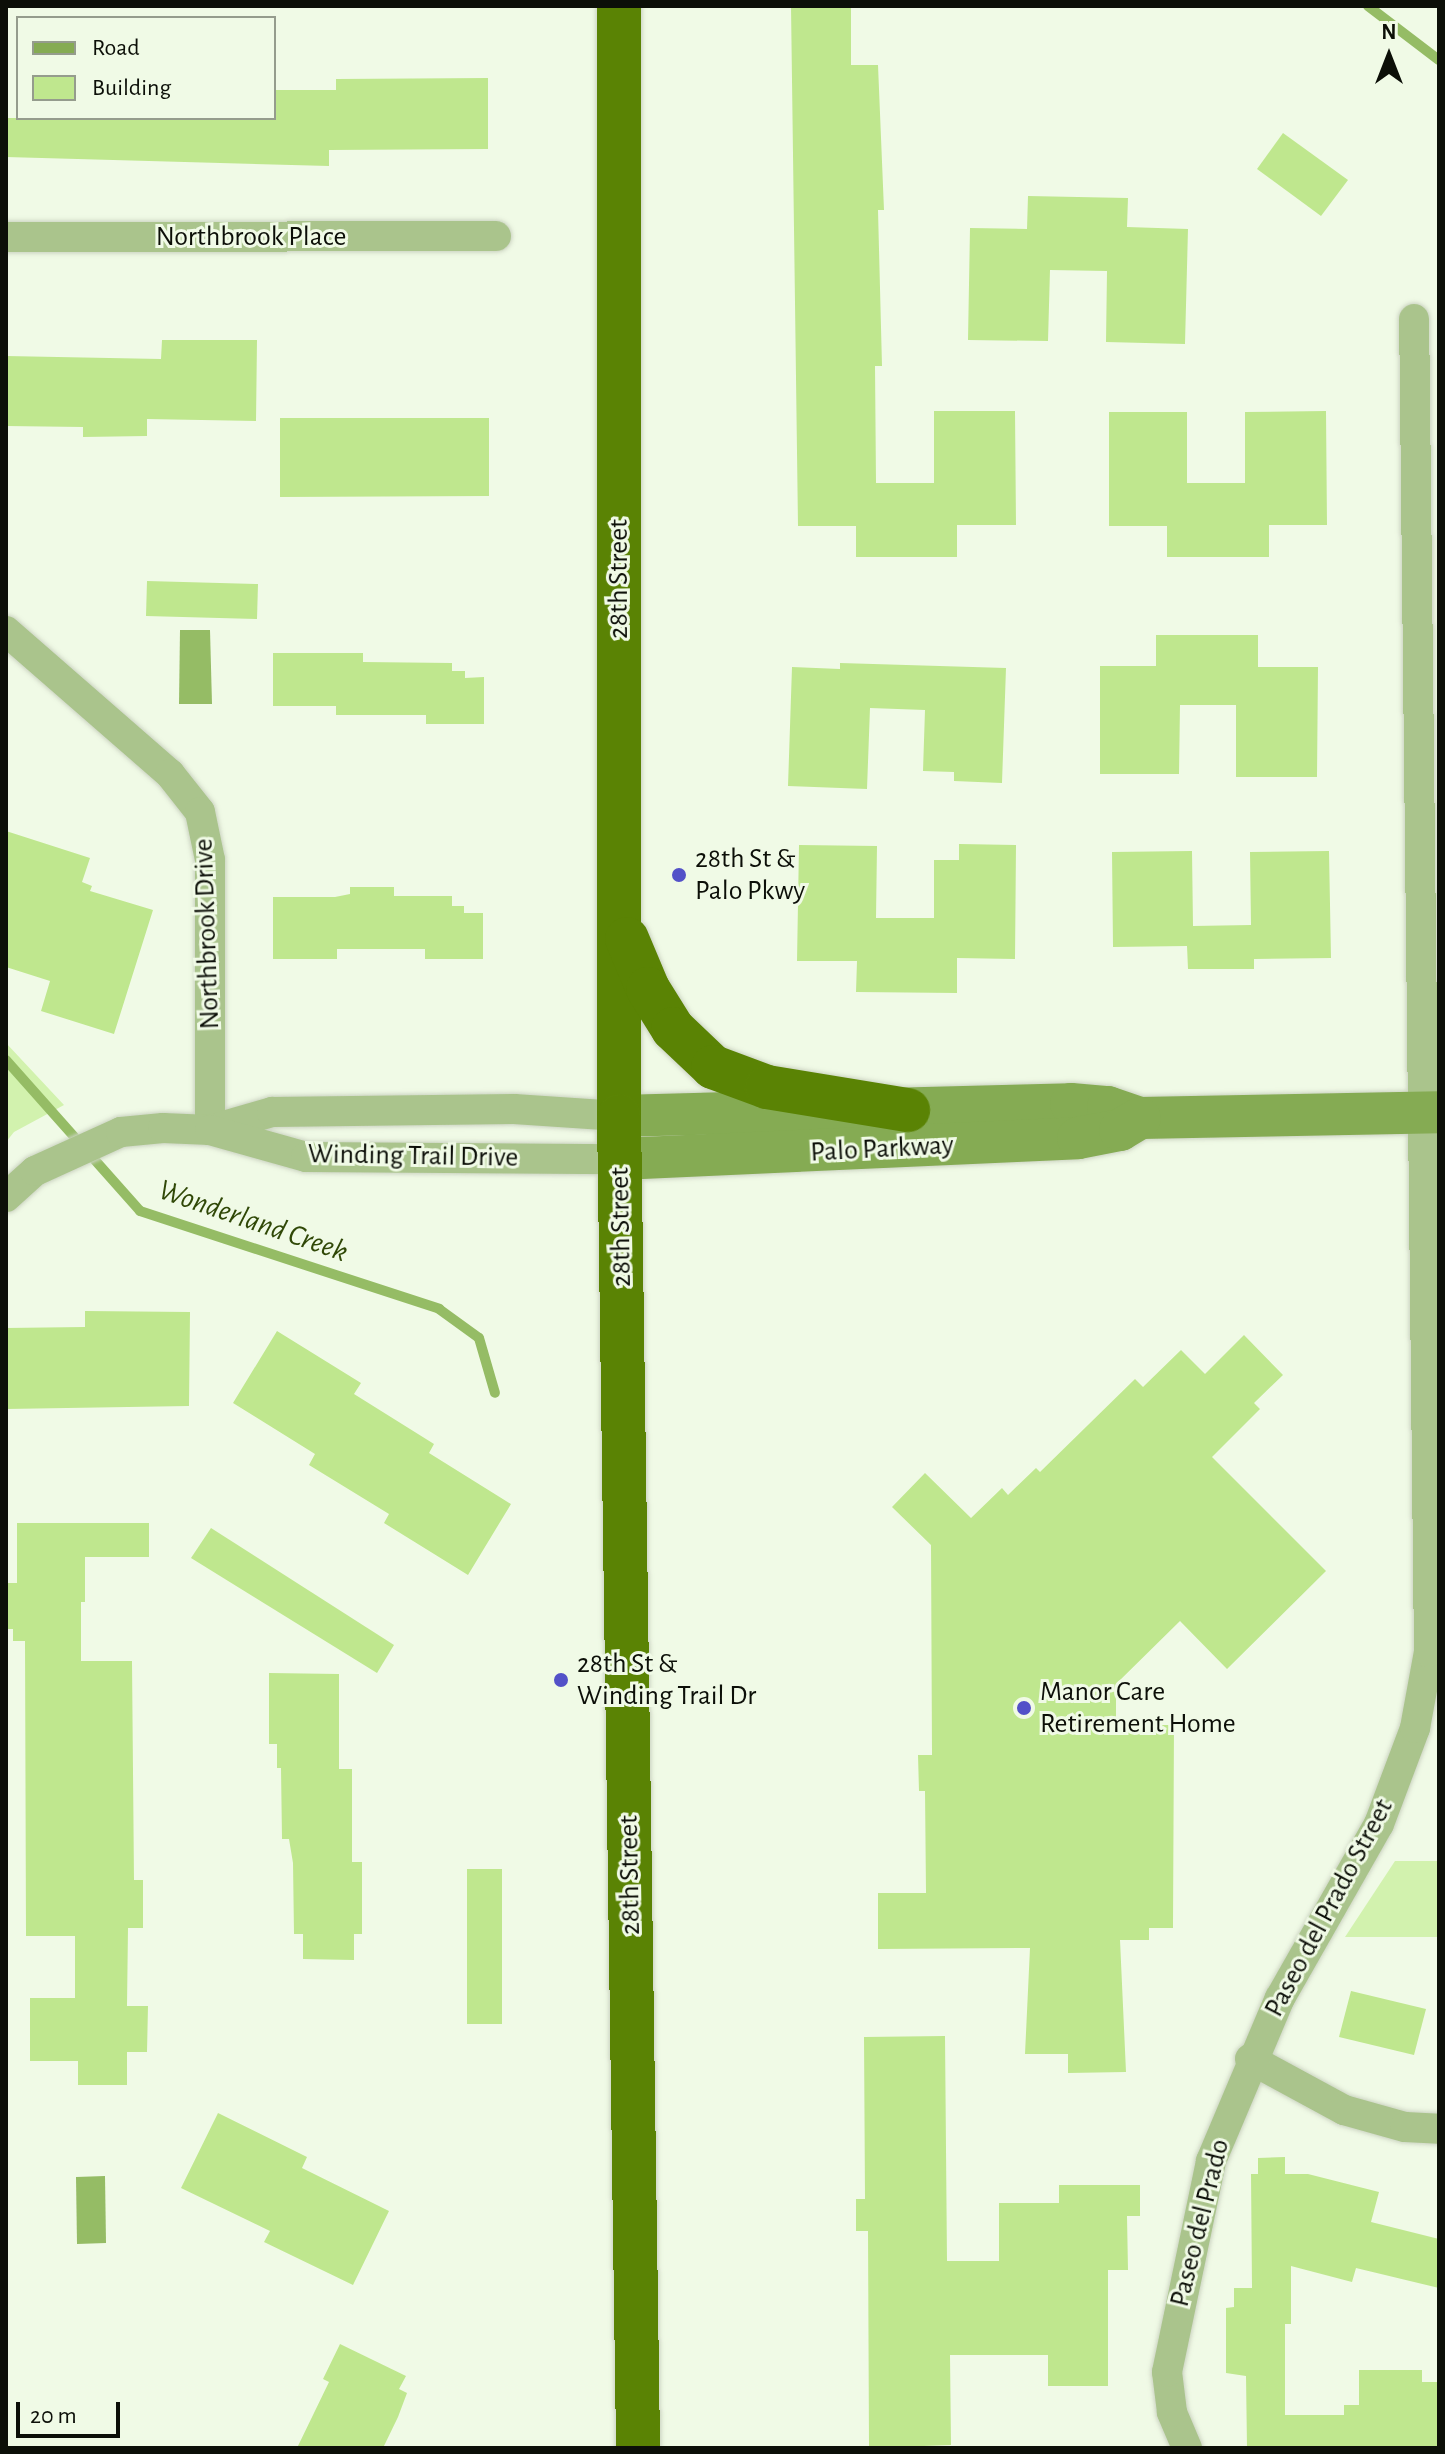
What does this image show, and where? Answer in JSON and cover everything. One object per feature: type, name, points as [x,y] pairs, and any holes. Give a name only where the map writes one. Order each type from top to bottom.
[{"type":"highway","name":"28th Street","points":[[619,6],[619,1138],[638,2448]]},
{"type":"highway","points":[[619,919],[657,1006],[713,1067],[767,1087],[908,1110]]},
{"type":"street","name":"Northbrook Place","points":[[6,237],[496,236]]},
{"type":"street","name":"Paseo del Prado Street","points":[[1250,2059],[1379,1824],[1431,1691],[1434,1347],[1432,1112],[1414,319]]},
{"type":"street","name":"Northbrook Drive","points":[[6,631],[170,774],[200,812],[210,860],[210,1130]]},
{"type":"street","name":"Palo Parkway","points":[[619,1138],[908,1110],[1089,1104],[1140,1118],[1432,1112]]},
{"type":"street","name":"Winding Trail Drive","points":[[6,1197],[35,1171],[121,1132],[210,1130],[272,1112],[514,1109],[619,1138]]},
{"type":"street","name":"Palo Parkway","points":[[619,1138],[1078,1138],[1120,1130],[1140,1118]]},
{"type":"street","name":"Winding Trail Drive","points":[[210,1130],[306,1157],[619,1138]]},
{"type":"street","points":[[1250,2059],[1344,2110],[1405,2127],[1439,2129]]},
{"type":"street","name":"Paseo del Prado","points":[[1187,2448],[1172,2412],[1170,2343],[1211,2161],[1250,2059]]},
{"type":"shaded area","points":[[180,630],[210,630],[212,704],[179,704]]},
{"type":"shaded area","points":[[6,1043],[64,1105],[14,1132],[6,1142]]},
{"type":"shaded area","points":[[1395,1861],[1439,1861],[1439,1937],[1345,1937]]},
{"type":"shaded area","points":[[105,2176],[106,2243],[77,2244],[76,2177]]},
{"type":"building","points":[[791,6],[851,6],[851,65],[878,65],[884,210],[878,210],[882,366],[875,366],[876,483],[934,483],[934,411],[1015,411],[1016,525],[957,525],[957,557],[856,557],[856,526],[798,526]]},
{"type":"building","points":[[488,78],[488,149],[329,150],[329,166],[6,157],[6,118],[276,120],[276,90],[336,90],[336,79]]},
{"type":"building","points":[[1283,133],[1348,180],[1321,216],[1257,169]]},
{"type":"building","points":[[1028,196],[1128,198],[1127,227],[1188,229],[1185,344],[1106,342],[1107,271],[1050,270],[1048,341],[968,340],[970,228],[1027,229]]},
{"type":"building","points":[[162,340],[257,340],[256,421],[147,419],[147,436],[83,437],[83,427],[6,426],[6,356],[161,359]]},
{"type":"building","points":[[1326,411],[1327,525],[1269,525],[1269,557],[1167,557],[1167,526],[1109,526],[1109,412],[1187,412],[1187,483],[1245,483],[1245,412]]},
{"type":"building","points":[[280,418],[489,418],[489,496],[280,497]]},
{"type":"building","points":[[147,581],[258,584],[257,619],[146,616]]},
{"type":"building","points":[[1156,635],[1258,635],[1258,667],[1318,667],[1317,777],[1236,777],[1236,705],[1180,705],[1179,774],[1100,774],[1100,666],[1156,666]]},
{"type":"building","points":[[273,653],[363,653],[363,662],[452,663],[452,671],[465,671],[465,678],[484,677],[484,724],[426,724],[426,715],[336,715],[336,706],[273,706]]},
{"type":"building","points":[[840,663],[1006,668],[1002,783],[954,781],[954,772],[923,771],[925,710],[870,708],[867,789],[788,786],[792,667],[840,669]]},
{"type":"building","points":[[6,831],[90,858],[82,882],[92,886],[90,891],[153,910],[114,1034],[41,1011],[50,981],[6,967]]},
{"type":"building","points":[[959,844],[1016,845],[1015,959],[957,958],[957,993],[856,992],[857,961],[797,961],[799,845],[877,846],[876,918],[934,918],[934,860],[959,860]]},
{"type":"building","points":[[1192,851],[1193,926],[1251,925],[1250,852],[1329,851],[1331,958],[1254,959],[1254,969],[1188,969],[1187,946],[1113,947],[1112,852]]},
{"type":"building","points":[[350,887],[394,887],[394,896],[452,896],[452,906],[464,906],[464,913],[483,913],[483,959],[425,959],[425,949],[337,949],[337,959],[273,959],[273,897],[335,897],[350,894]]},
{"type":"building","points":[[85,1311],[190,1312],[189,1406],[6,1409],[6,1328],[85,1327]]},
{"type":"building","points":[[277,1331],[361,1383],[354,1394],[434,1444],[429,1453],[511,1504],[468,1575],[384,1523],[389,1514],[309,1465],[315,1454],[233,1403]]},
{"type":"building","name":"Manor Care Retirement Home","points":[[1244,1335],[1283,1375],[1254,1403],[1260,1409],[1212,1457],[1326,1571],[1227,1669],[1180,1621],[1116,1684],[1116,1725],[1174,1725],[1173,1928],[1149,1928],[1149,1940],[1120,1940],[1126,2072],[1068,2073],[1068,2054],[1025,2054],[1030,1948],[878,1949],[878,1893],[926,1893],[925,1791],[919,1791],[918,1755],[932,1755],[931,1545],[892,1507],[925,1473],[971,1518],[1002,1488],[1008,1495],[1036,1468],[1040,1472],[1135,1379],[1143,1387],[1181,1350],[1205,1374]]},
{"type":"building","points":[[17,1523],[149,1523],[149,1557],[85,1557],[85,1602],[81,1602],[81,1661],[132,1661],[134,1880],[143,1880],[143,1928],[128,1928],[127,2006],[148,2006],[147,2052],[127,2052],[127,2085],[78,2085],[78,2061],[30,2061],[30,1998],[75,1998],[75,1936],[26,1936],[25,1641],[13,1641],[13,1629],[6,1629],[6,1583],[17,1583]]},
{"type":"building","points":[[211,1528],[394,1645],[377,1673],[191,1558]]},
{"type":"building","points":[[269,1673],[339,1674],[339,1769],[352,1769],[352,1862],[362,1862],[362,1934],[354,1934],[354,1960],[303,1959],[303,1934],[294,1934],[293,1863],[289,1839],[282,1839],[281,1768],[277,1768],[277,1744],[269,1744]]},
{"type":"building","points":[[467,1869],[502,1869],[502,2024],[467,2024]]},
{"type":"building","points":[[1351,1991],[1426,2009],[1414,2055],[1339,2037]]},
{"type":"building","points":[[945,2036],[947,2261],[999,2261],[999,2203],[1059,2203],[1059,2185],[1140,2185],[1140,2216],[1127,2216],[1128,2270],[1108,2270],[1108,2386],[1048,2386],[1048,2355],[950,2355],[951,2445],[869,2448],[868,2231],[856,2231],[856,2199],[865,2199],[864,2037]]},
{"type":"building","points":[[218,2113],[307,2157],[302,2168],[389,2211],[353,2285],[264,2242],[270,2231],[181,2188]]},
{"type":"building","points":[[1285,2157],[1285,2174],[1308,2174],[1379,2192],[1371,2222],[1439,2239],[1439,2288],[1356,2268],[1352,2282],[1291,2266],[1291,2324],[1285,2324],[1285,2415],[1344,2415],[1344,2405],[1359,2405],[1359,2370],[1422,2370],[1422,2382],[1439,2382],[1439,2448],[1247,2448],[1246,2376],[1226,2373],[1226,2308],[1234,2307],[1234,2288],[1252,2288],[1251,2174],[1258,2174],[1258,2158]]},
{"type":"building","points":[[340,2344],[406,2376],[399,2389],[407,2393],[398,2417],[383,2448],[297,2448],[329,2382],[323,2379]]},
{"type":"waterway","points":[[1368,6],[1439,60]]},
{"type":"waterway","name":"Wonderland Creek","points":[[6,1060],[140,1211],[439,1309],[479,1338],[495,1393]]},
{"type":"place","name":"28th St & Palo Pkwy","points":[[679,875]]},
{"type":"place","name":"28th St & Winding Trail Dr","points":[[561,1680]]},
{"type":"place","name":"Manor Care Retirement Home","points":[[1024,1708]]}]
